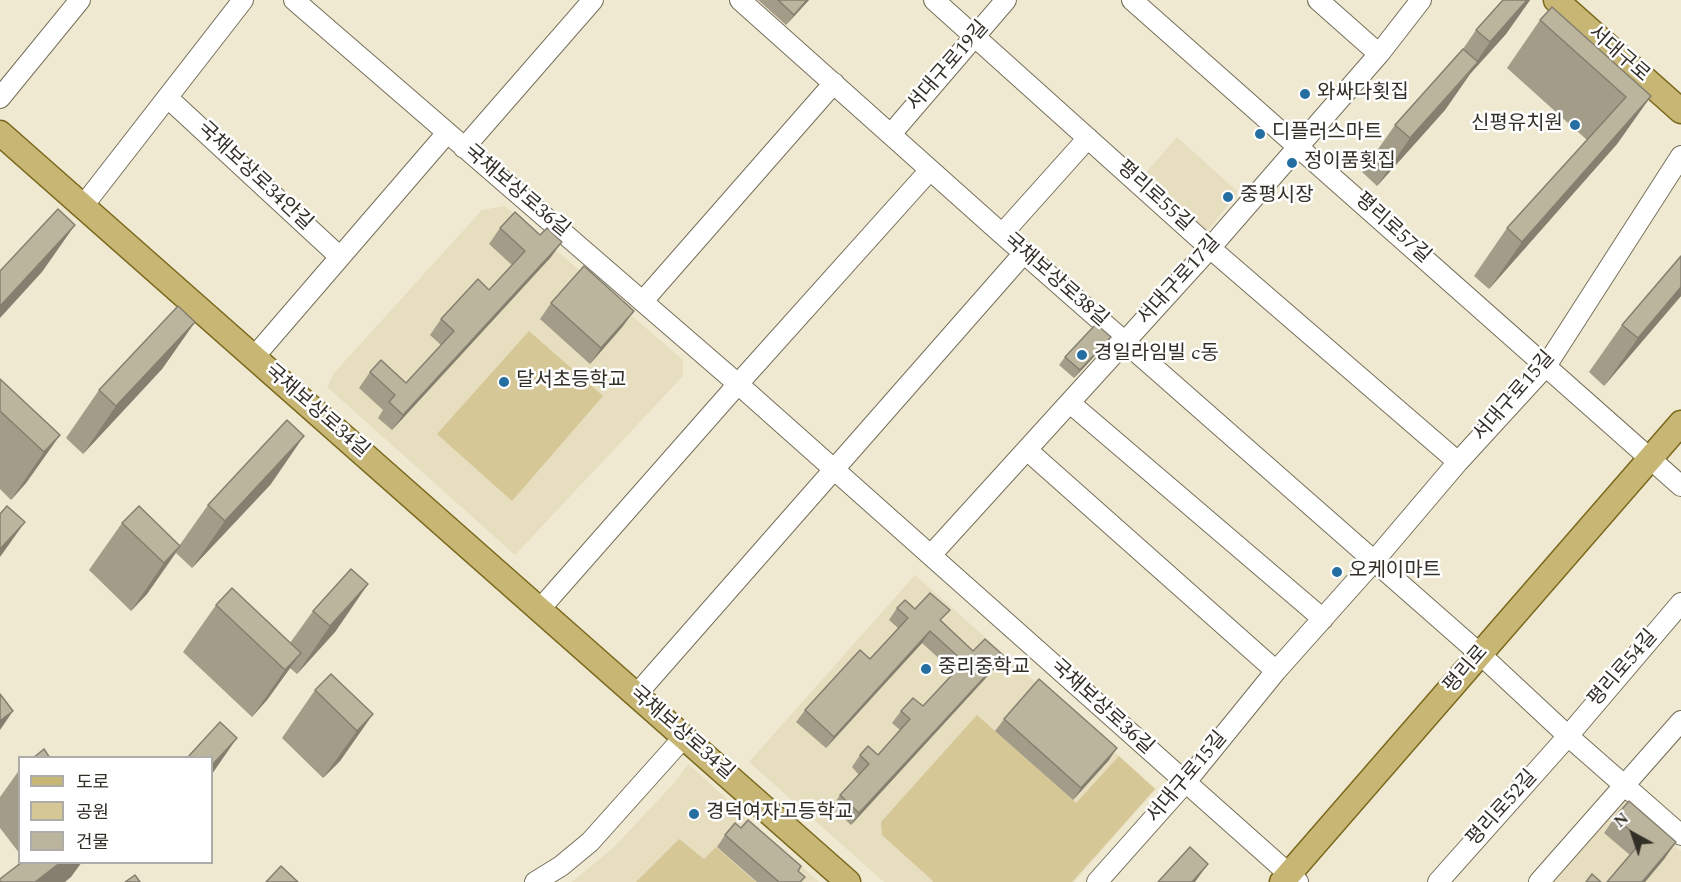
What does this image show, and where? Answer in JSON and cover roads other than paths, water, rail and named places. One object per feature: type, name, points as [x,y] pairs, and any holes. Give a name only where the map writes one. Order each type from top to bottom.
[{"type":"main road","name":"서대구로","points":[[1556,0],[1681,111]]},
{"type":"main road","name":"국채보상로34길","points":[[0,133],[848,882]]},
{"type":"main road","name":"평리로","points":[[1290,879],[1480,654],[1681,423]]},
{"type":"street","points":[[0,98],[80,0]]},
{"type":"street","points":[[83,206],[243,0]]},
{"type":"street","name":"국채보상로36길","points":[[294,0],[738,384],[1290,879]]},
{"type":"street","points":[[464,148],[593,0]]},
{"type":"street","name":"국채보상로38길","points":[[740,0],[1002,234],[1480,654]]},
{"type":"street","name":"평리로55길","points":[[934,0],[1210,248],[1458,462]]},
{"type":"street","name":"서대구로19길","points":[[891,134],[1006,0]]},
{"type":"street","name":"평리로57길","points":[[1132,0],[1651,458]]},
{"type":"street","points":[[1318,0],[1379,54]]},
{"type":"street","name":"서대구로17길","points":[[931,555],[1210,248],[1379,54],[1421,0]]},
{"type":"street","points":[[643,301],[834,83]]},
{"type":"street","name":"국채보상로34안길","points":[[168,98],[339,257]]},
{"type":"street","name":"국채보상로34길","points":[[254,357],[447,133]]},
{"type":"street","points":[[1002,234],[1088,138]]},
{"type":"street","name":"서대구로15길","points":[[1097,882],[1185,783],[1276,671],[1458,462],[1546,366],[1681,156]]},
{"type":"street","points":[[540,609],[930,170]]},
{"type":"street","points":[[636,695],[1024,253]]},
{"type":"street","points":[[1070,403],[1323,619]]},
{"type":"street","points":[[1027,450],[1276,671]]},
{"type":"street","points":[[1651,458],[1681,486]]},
{"type":"street","name":"평리로54길","points":[[1568,736],[1681,603]]},
{"type":"street","points":[[1480,654],[1568,736],[1681,835]]},
{"type":"street","points":[[1539,882],[1681,721]]},
{"type":"street","name":"평리로52길","points":[[1438,882],[1568,736]]},
{"type":"street","points":[[536,882],[561,866],[590,842],[684,737]]},
{"type":"place","name":"와싸다횟집","points":[[1305,94]]},
{"type":"place","name":"신평유치원","points":[[1575,125]]},
{"type":"place","name":"디플러스마트","points":[[1260,134]]},
{"type":"place","name":"정이품횟집","points":[[1292,163]]},
{"type":"place","name":"중평시장","points":[[1228,197]]},
{"type":"place","name":"경일라임빌 c동","points":[[1082,355]]},
{"type":"place","name":"달서초등학교","points":[[504,382]]},
{"type":"place","name":"오케이마트","points":[[1337,572]]},
{"type":"place","name":"중리중학교","points":[[926,669]]},
{"type":"place","name":"경덕여자고등학교","points":[[694,814]]}]
